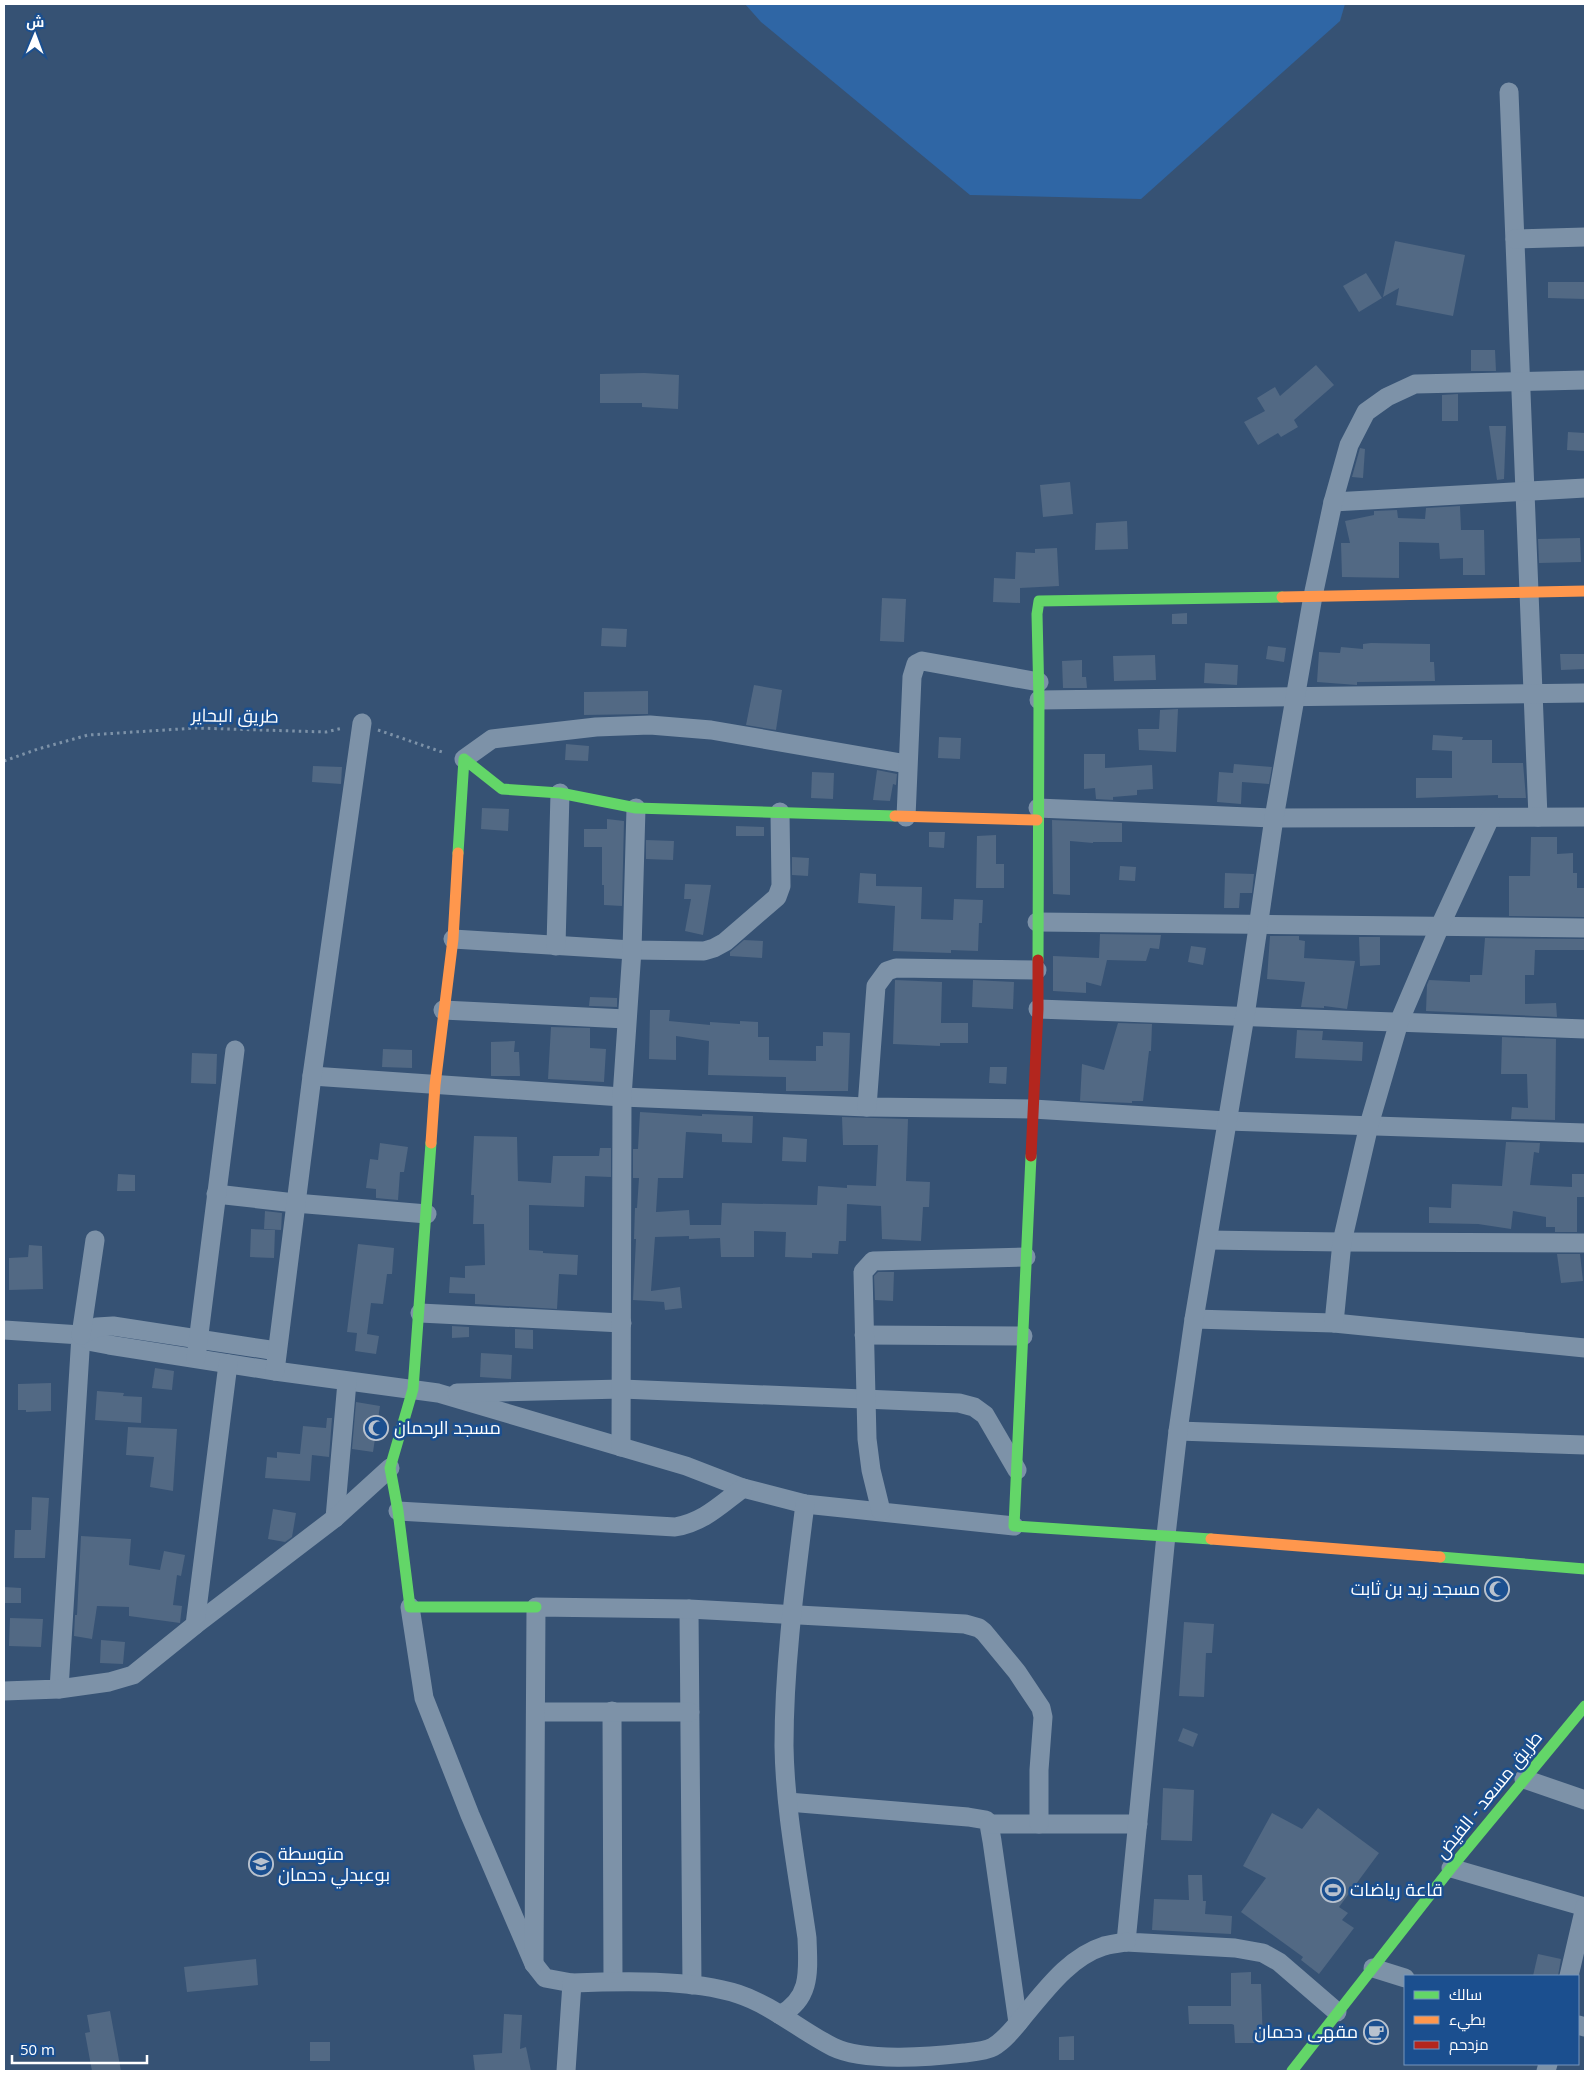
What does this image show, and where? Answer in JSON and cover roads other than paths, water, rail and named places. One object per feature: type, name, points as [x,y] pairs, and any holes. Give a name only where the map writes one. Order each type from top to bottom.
[{"type":"street","points":[[1509,92],[1538,817]]},
{"type":"street","points":[[1515,239],[1585,237]]},
{"type":"street","points":[[1126,1942],[1166,1535],[1194,1319],[1245,1016],[1274,818],[1313,596],[1333,502],[1349,445],[1366,412],[1387,397],[1415,384],[1585,380]]},
{"type":"street","points":[[1333,502],[1585,488]]},
{"type":"street","points":[[1014,1526],[1038,1009],[1037,814],[1039,691],[1037,614],[1040,601],[1585,591]]},
{"type":"street","points":[[906,817],[912,678],[916,664],[922,661],[1039,691],[1296,697],[1585,693]]},
{"type":"street","points":[[275,1371],[312,1076],[362,723]]},
{"type":"street","points":[[464,759],[492,739],[596,727],[650,725],[711,730],[907,764]]},
{"type":"street","points":[[464,759],[502,789],[560,792],[636,808],[906,817],[1037,814],[1274,818],[1585,818]]},
{"type":"street","points":[[464,759],[453,939],[435,1085],[420,1313],[412,1389],[390,1468],[424,1698],[474,1824],[534,1964],[545,1978],[572,1982],[613,1981],[692,1985],[738,1994],[780,2015],[834,2048],[852,2054],[936,2056],[992,2048],[1018,2024],[1063,1970],[1083,1956],[1103,1946],[1126,1942],[1234,1948],[1264,1953],[1279,1962],[1337,2012]]},
{"type":"street","points":[[556,946],[560,792]]},
{"type":"street","points":[[621,1447],[622,1097],[632,950],[636,808]]},
{"type":"street","points":[[453,939],[632,950],[704,950],[714,948],[725,942],[777,898],[781,886],[780,812]]},
{"type":"street","points":[[1334,1323],[1342,1242],[1369,1125],[1399,1022],[1440,926],[1490,818]]},
{"type":"street","points":[[1037,922],[1585,928]]},
{"type":"street","points":[[867,1106],[876,986],[887,971],[896,968],[1037,970]]},
{"type":"street","points":[[1038,1009],[1585,1029]]},
{"type":"street","points":[[443,1010],[626,1019]]},
{"type":"street","points":[[196,1358],[235,1050]]},
{"type":"street","points":[[312,1076],[622,1097],[867,1106],[1033,1108],[1227,1121],[1585,1133]]},
{"type":"street","points":[[216,1194],[295,1203],[427,1214]]},
{"type":"street","points":[[59,1689],[81,1335],[95,1240]]},
{"type":"street","points":[[1208,1240],[1585,1242]]},
{"type":"street","points":[[881,1511],[871,1470],[866,1399],[863,1272],[873,1261],[1026,1257]]},
{"type":"street","points":[[420,1313],[622,1323]]},
{"type":"street","points":[[1194,1319],[1334,1323],[1585,1348]]},
{"type":"street","points":[[81,1335],[97,1327],[113,1326],[277,1351]]},
{"type":"street","points":[[4,1330],[81,1335],[94,1342],[109,1345],[347,1382],[438,1393],[686,1466],[743,1488],[805,1504],[1014,1526],[1166,1535],[1585,1569]]},
{"type":"street","points":[[864,1335],[1023,1336]]},
{"type":"street","points":[[195,1625],[228,1364]]},
{"type":"street","points":[[335,1518],[347,1382]]},
{"type":"street","points":[[438,1393],[622,1388],[959,1403],[974,1407],[985,1415],[1017,1470]]},
{"type":"street","points":[[1178,1431],[1585,1445]]},
{"type":"street","points":[[4,1691],[59,1689],[100,1684],[133,1675],[335,1518],[390,1468]]},
{"type":"street","points":[[398,1512],[675,1527],[692,1524],[706,1516],[743,1488]]},
{"type":"street","points":[[780,2015],[793,2008],[803,1993],[808,1962],[807,1938],[788,1802],[784,1745],[792,1614],[805,1504]]},
{"type":"street","points":[[410,1607],[689,1609],[965,1624],[979,1628],[1017,1672],[1042,1708],[1039,1824]]},
{"type":"street","points":[[534,1964],[537,1712],[536,1607]]},
{"type":"street","points":[[689,1609],[692,1985]]},
{"type":"street","name":"طريق مسعد - الفيض","points":[[1292,2071],[1451,1868],[1585,1706]]},
{"type":"street","points":[[612,1711],[613,1981]]},
{"type":"street","points":[[537,1712],[690,1712]]},
{"type":"street","points":[[1524,1780],[1585,1800]]},
{"type":"street","points":[[788,1802],[986,1820],[989,1824],[1018,2024]]},
{"type":"street","points":[[989,1824],[1138,1824]]},
{"type":"street","points":[[1451,1868],[1585,1907],[1569,1975]]},
{"type":"street","points":[[1373,1968],[1404,1978]]},
{"type":"street","points":[[566,2071],[572,1982]]},
{"type":"place","name":"مسجد الرحمان","points":[[376,1428]]},
{"type":"place","name":"مسجد زيد بن ثابت","points":[[1497,1589]]},
{"type":"place","name":"متوسطة بوعبدلي دحمان","points":[[261,1864]]},
{"type":"place","name":"قاعة رياضات","points":[[1333,1890]]},
{"type":"place","name":"مقهى دحمان","points":[[1376,2032]]}]
